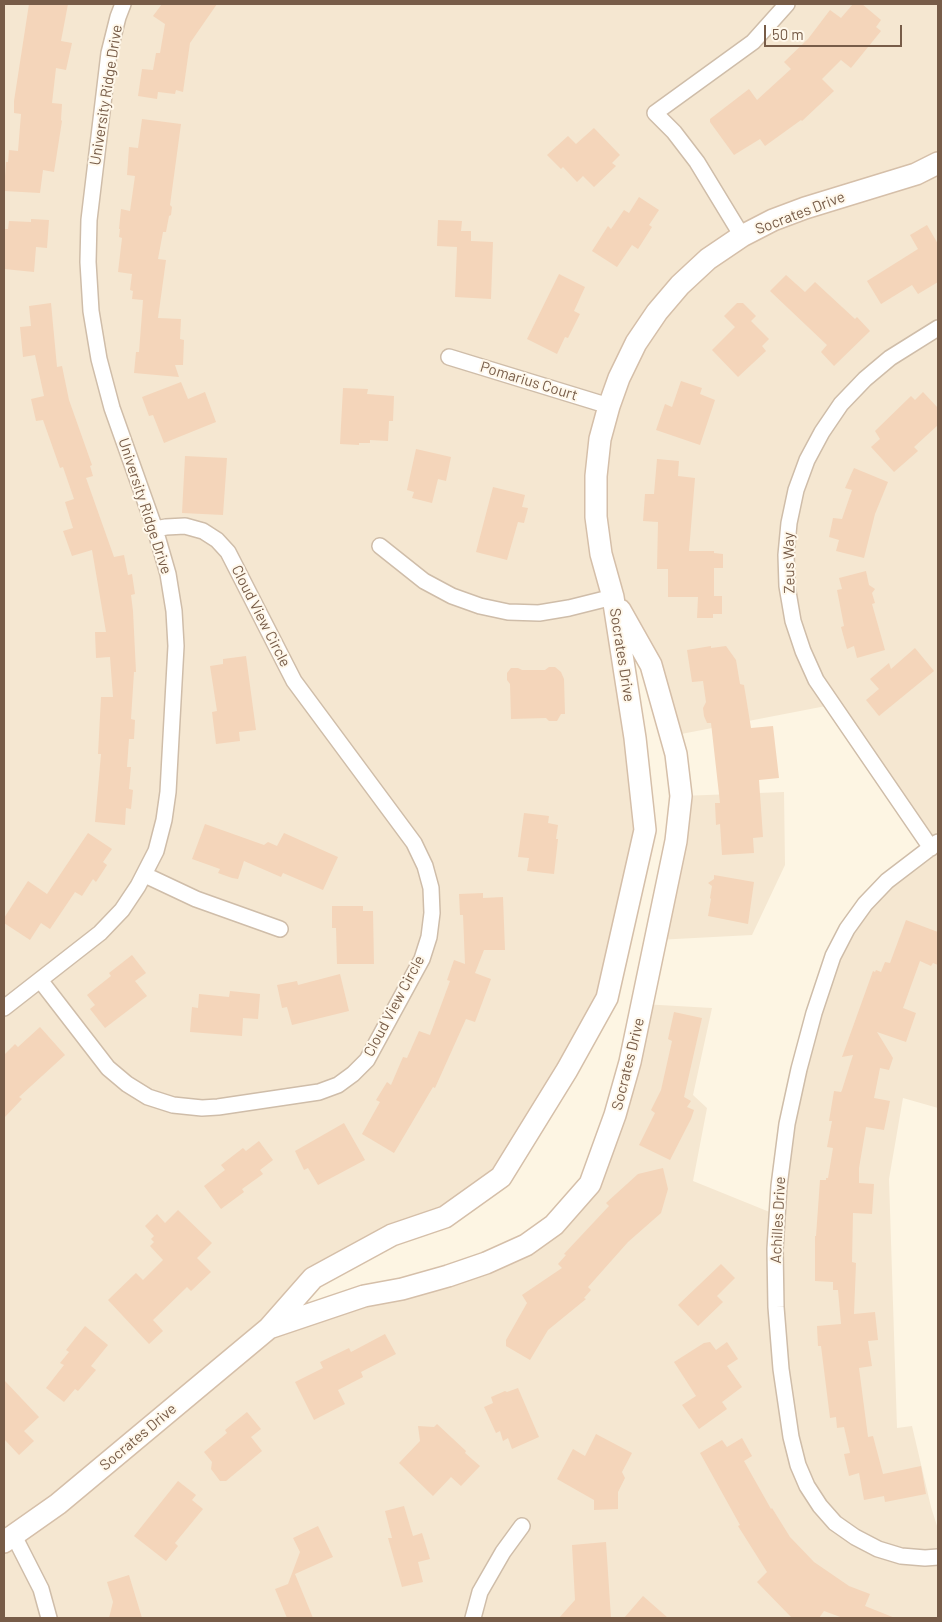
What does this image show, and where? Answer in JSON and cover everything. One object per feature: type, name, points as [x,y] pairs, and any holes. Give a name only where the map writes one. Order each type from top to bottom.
[{"type":"street","name":"University Ridge Drive","points":[[4,1008],[100,934],[122,910],[145,875],[156,851],[164,820],[168,792],[176,646],[174,611],[168,574],[155,529],[112,408],[99,359],[91,311],[88,262],[89,220],[109,53],[123,4]]},
{"type":"street","points":[[742,236],[697,162],[674,132],[655,112],[753,42],[787,4]]},
{"type":"street","name":"Socrates Drive","points":[[9,1539],[58,1504],[269,1328],[313,1278],[392,1235],[445,1218],[501,1177],[567,1070],[608,998],[646,830],[635,738],[613,597],[601,554],[596,517],[596,476],[600,439],[619,378],[636,343],[657,312],[680,285],[708,259],[742,236],[773,220],[805,208],[916,174],[938,162]]},
{"type":"street","name":"Zeus Way","points":[[934,845],[831,705],[816,680],[802,651],[793,621],[787,586],[786,555],[789,523],[796,490],[807,460],[822,432],[841,404],[865,379],[890,358],[938,328]]},
{"type":"street","name":"Pomarius Court","points":[[449,357],[609,406]]},
{"type":"street","name":"Cloud View Circle","points":[[40,980],[108,1068],[127,1084],[148,1097],[174,1105],[202,1108],[218,1107],[319,1092],[338,1085],[353,1074],[367,1060],[422,959],[429,937],[432,913],[431,888],[425,866],[414,843],[294,681],[228,552],[217,540],[203,531],[185,526],[166,526],[155,529]]},
{"type":"street","points":[[380,546],[424,581],[452,596],[480,606],[508,612],[539,612],[569,608],[613,597]]},
{"type":"street","name":"Socrates Drive","points":[[269,1328],[364,1296],[402,1289],[448,1276],[486,1263],[526,1246],[554,1225],[590,1184],[615,1115],[630,1062],[676,841],[681,796],[676,754],[651,664],[613,597]]},
{"type":"street","name":"Achilles Drive","points":[[934,845],[888,880],[865,904],[847,928],[833,956],[798,1069],[787,1124],[779,1186],[775,1259],[776,1307],[781,1369],[791,1437],[798,1465],[807,1486],[820,1506],[835,1522],[855,1538],[878,1549],[901,1556],[938,1557]]},
{"type":"street","points":[[145,875],[196,899],[280,929]]},
{"type":"street","points":[[473,1618],[480,1592],[503,1552],[522,1526]]},
{"type":"street","points":[[9,1539],[41,1590],[49,1618]]},
{"type":"shaded area","points":[[4,4],[938,4],[938,1108],[903,1098],[889,1179],[897,1428],[912,1426],[938,1529],[938,1618],[4,1618]],"holes":[[[614,599],[671,736],[831,705],[931,847],[847,929],[787,1124],[777,1215],[693,1181],[707,1108],[693,1095],[712,1008],[642,1004],[590,1184],[526,1245],[270,1327],[313,1278],[501,1177],[607,998],[645,830]]]},
{"type":"shaded area","points":[[784,792],[785,865],[752,935],[656,940],[681,796]]},
{"type":"building","points":[[29,4],[68,4],[61,41],[72,43],[66,70],[56,68],[52,103],[62,104],[62,121],[54,172],[43,170],[40,193],[4,191],[6,162],[8,162],[9,150],[18,151],[21,114],[14,113],[14,101]]},
{"type":"building","points":[[162,4],[217,4],[190,43],[183,92],[176,90],[175,94],[158,92],[157,99],[138,96],[142,69],[153,70],[156,53],[160,53],[165,24],[153,16]]},
{"type":"building","points":[[853,4],[862,4],[881,20],[876,27],[881,31],[851,68],[841,60],[822,79],[834,91],[802,121],[765,146],[760,139],[734,155],[710,122],[710,119],[749,89],[757,100],[791,69],[784,62],[808,39],[830,10],[841,18]]},
{"type":"building","points":[[142,119],[181,124],[170,205],[172,207],[171,215],[169,216],[166,232],[163,232],[158,259],[166,260],[158,318],[181,319],[180,339],[184,340],[183,365],[175,365],[179,377],[134,373],[136,352],[139,352],[143,300],[132,299],[133,291],[130,290],[132,274],[118,272],[122,238],[119,237],[121,209],[130,211],[135,176],[127,175],[129,147],[138,148]]},
{"type":"building","points":[[594,128],[620,155],[612,163],[616,166],[594,187],[583,176],[577,182],[563,167],[561,169],[547,155],[568,136],[576,144]]},
{"type":"building","points":[[639,197],[659,210],[649,225],[652,227],[638,249],[632,245],[617,267],[592,251],[608,226],[611,229],[624,210],[629,213]]},
{"type":"building","points":[[31,219],[49,220],[47,248],[36,247],[34,272],[4,269],[4,229],[8,229],[9,221],[31,222]]},
{"type":"building","points":[[438,220],[462,221],[461,231],[471,231],[471,241],[493,242],[491,299],[455,297],[457,247],[437,246]]},
{"type":"building","points":[[927,225],[938,244],[938,282],[918,294],[912,285],[881,304],[867,281],[918,249],[910,235]]},
{"type":"building","points":[[559,274],[585,287],[574,311],[580,314],[568,338],[565,337],[557,354],[527,339]]},
{"type":"building","points":[[786,275],[805,292],[815,282],[855,319],[857,317],[870,331],[834,366],[821,352],[827,345],[770,291]]},
{"type":"building","points":[[51,303],[57,367],[62,366],[69,400],[92,465],[90,466],[93,476],[86,478],[114,557],[124,555],[128,575],[132,574],[135,594],[131,595],[136,672],[134,672],[131,719],[135,720],[134,739],[129,739],[127,767],[131,767],[129,789],[133,790],[131,809],[126,808],[125,825],[95,822],[101,754],[98,754],[101,697],[113,697],[110,657],[96,658],[95,632],[106,632],[92,550],[72,556],[63,531],[73,528],[65,502],[74,499],[63,467],[60,468],[43,420],[36,421],[31,399],[44,396],[35,355],[23,357],[20,327],[31,326],[29,306]]},
{"type":"building","points":[[737,303],[743,303],[756,316],[751,321],[769,339],[762,346],[766,351],[738,377],[712,350],[735,327],[724,316]]},
{"type":"building","points":[[681,381],[702,388],[700,394],[715,400],[700,445],[656,430],[665,404],[672,407]]},
{"type":"building","points":[[181,382],[188,399],[205,392],[216,422],[164,443],[153,415],[149,416],[142,397]]},
{"type":"building","points":[[343,388],[368,389],[367,394],[394,396],[393,421],[389,421],[388,441],[370,440],[370,443],[359,443],[359,445],[340,444]]},
{"type":"building","points":[[923,392],[938,408],[938,425],[914,447],[918,451],[894,472],[871,447],[880,439],[875,431],[911,396],[915,400]]},
{"type":"building","points":[[416,449],[451,457],[446,481],[438,479],[432,503],[412,498],[414,492],[407,490]]},
{"type":"building","points":[[185,456],[227,458],[223,515],[182,513]]},
{"type":"building","points":[[657,459],[679,461],[678,476],[695,478],[689,551],[714,551],[714,553],[723,554],[723,568],[714,568],[714,596],[722,596],[722,614],[713,614],[713,618],[697,618],[698,597],[668,597],[668,569],[657,569],[658,522],[643,521],[645,494],[654,494]]},
{"type":"building","points":[[854,468],[888,482],[875,514],[864,558],[836,551],[839,540],[829,537],[833,518],[842,519],[852,490],[845,488]]},
{"type":"building","points":[[493,487],[525,495],[522,507],[528,508],[524,523],[518,522],[507,560],[476,552]]},
{"type":"building","points":[[866,571],[869,585],[875,589],[872,593],[875,603],[872,604],[885,650],[857,658],[854,646],[847,649],[841,627],[844,626],[837,590],[842,589],[839,578]]},
{"type":"building","points":[[711,646],[711,648],[726,646],[736,660],[740,684],[744,685],[751,728],[773,726],[779,778],[759,780],[763,837],[753,838],[754,853],[722,855],[720,824],[716,825],[715,803],[720,803],[711,723],[707,723],[704,716],[703,708],[706,702],[703,681],[692,682],[687,650]]},
{"type":"building","points":[[915,648],[934,671],[879,716],[866,700],[879,689],[870,679],[889,663],[891,669]]},
{"type":"building","points":[[246,656],[256,730],[239,732],[240,741],[216,744],[212,712],[217,711],[210,666],[223,664],[223,659]]},
{"type":"building","points":[[549,667],[555,667],[561,672],[564,679],[565,714],[561,714],[557,721],[549,721],[546,718],[511,719],[510,684],[507,680],[507,673],[511,668],[545,670]]},
{"type":"building","points":[[524,813],[549,816],[548,823],[558,825],[554,874],[527,871],[529,858],[518,857]]},
{"type":"building","points":[[205,824],[264,845],[268,842],[277,846],[284,833],[338,857],[323,890],[283,873],[281,877],[244,861],[238,879],[232,878],[218,873],[220,869],[192,859]]},
{"type":"building","points":[[88,833],[112,849],[103,862],[107,865],[96,882],[93,879],[82,896],[75,892],[50,929],[41,923],[30,940],[4,923],[4,918],[28,881],[47,894]]},
{"type":"building","points":[[714,875],[754,882],[748,924],[708,916],[712,886],[708,883],[714,879]]},
{"type":"building","points":[[483,893],[483,898],[503,897],[505,950],[484,950],[475,973],[491,979],[475,1022],[466,1019],[435,1088],[433,1087],[394,1153],[362,1134],[380,1102],[376,1100],[387,1082],[391,1085],[403,1057],[407,1058],[419,1031],[430,1035],[450,981],[447,980],[454,960],[465,964],[463,915],[460,915],[459,894]]},
{"type":"building","points":[[332,906],[363,906],[363,911],[373,911],[374,964],[337,964],[336,928],[332,928]]},
{"type":"building","points":[[906,920],[938,932],[938,965],[933,963],[931,966],[920,961],[903,1008],[916,1013],[906,1042],[877,1032],[893,1058],[889,1070],[880,1068],[874,1098],[890,1101],[884,1130],[866,1127],[859,1168],[859,1183],[874,1184],[872,1214],[853,1213],[852,1262],[856,1263],[854,1314],[875,1312],[878,1340],[868,1341],[872,1366],[859,1368],[868,1437],[873,1436],[883,1474],[921,1466],[926,1494],[885,1502],[884,1496],[864,1500],[859,1473],[849,1476],[844,1454],[850,1453],[844,1427],[837,1428],[836,1417],[830,1418],[821,1346],[818,1346],[817,1326],[841,1324],[838,1290],[833,1290],[833,1282],[815,1281],[815,1236],[820,1180],[828,1178],[833,1148],[827,1147],[832,1121],[829,1121],[834,1091],[841,1092],[853,1055],[842,1057],[873,971],[881,972],[885,962],[890,963]]},
{"type":"building","points":[[132,955],[146,973],[135,981],[147,996],[105,1028],[90,1009],[95,1005],[87,995],[111,976],[109,973]]},
{"type":"building","points":[[340,974],[349,1011],[292,1025],[287,1007],[282,1008],[277,985],[297,981],[298,985]]},
{"type":"building","points":[[230,991],[260,994],[258,1019],[243,1018],[242,1036],[190,1032],[192,1007],[198,1008],[199,994],[229,997]]},
{"type":"building","points":[[674,1012],[702,1018],[684,1097],[691,1101],[687,1107],[694,1110],[670,1160],[639,1145],[655,1113],[651,1110],[661,1090],[672,1041],[668,1039]]},
{"type":"building","points":[[40,1027],[65,1055],[19,1097],[22,1099],[4,1118],[4,1055],[15,1044],[18,1047]]},
{"type":"building","points":[[344,1123],[365,1160],[318,1185],[308,1168],[304,1170],[295,1151]]},
{"type":"building","points":[[259,1141],[273,1160],[260,1170],[263,1174],[242,1189],[244,1192],[221,1209],[204,1186],[225,1170],[221,1165],[243,1148],[246,1151]]},
{"type":"building","points":[[663,1168],[668,1189],[661,1213],[628,1242],[588,1287],[591,1290],[584,1298],[586,1299],[548,1330],[530,1360],[506,1346],[506,1340],[527,1303],[522,1295],[562,1268],[558,1264],[566,1255],[564,1254],[609,1206],[606,1203],[638,1174]]},
{"type":"building","points":[[178,1210],[212,1243],[197,1258],[211,1272],[191,1291],[187,1287],[153,1320],[163,1331],[149,1344],[108,1300],[136,1273],[143,1280],[163,1260],[150,1246],[154,1242],[151,1239],[154,1236],[145,1226],[157,1214],[165,1223]]},
{"type":"building","points":[[721,1264],[735,1278],[717,1296],[723,1302],[698,1326],[678,1305]]},
{"type":"building","points":[[85,1326],[108,1345],[91,1366],[96,1370],[78,1391],[75,1389],[64,1402],[46,1388],[64,1365],[60,1363],[69,1352],[66,1350]]},
{"type":"building","points":[[385,1334],[396,1354],[361,1372],[363,1377],[338,1390],[345,1404],[314,1420],[295,1382],[323,1368],[320,1362],[349,1348],[351,1352]]},
{"type":"building","points":[[710,1342],[716,1350],[727,1342],[738,1359],[727,1366],[742,1387],[722,1402],[727,1409],[699,1429],[682,1405],[696,1396],[674,1362],[704,1343]]},
{"type":"building","points":[[4,1380],[39,1417],[24,1431],[34,1441],[19,1455],[4,1439]]},
{"type":"building","points":[[518,1388],[539,1437],[512,1449],[508,1438],[503,1441],[500,1431],[496,1433],[484,1407],[493,1403],[491,1397]]},
{"type":"building","points":[[247,1412],[261,1429],[251,1437],[262,1451],[226,1481],[220,1481],[211,1469],[212,1462],[204,1452],[227,1433],[225,1430]]},
{"type":"building","points":[[437,1424],[480,1466],[461,1486],[451,1477],[433,1496],[399,1463],[420,1441],[418,1426],[434,1427]]},
{"type":"building","points":[[596,1434],[632,1453],[622,1472],[625,1478],[618,1492],[618,1509],[594,1510],[594,1500],[557,1479],[573,1449],[585,1456]]},
{"type":"building","points":[[742,1438],[752,1456],[744,1461],[771,1509],[790,1537],[814,1562],[849,1586],[870,1594],[865,1606],[895,1618],[843,1618],[824,1611],[819,1618],[792,1618],[757,1582],[767,1572],[738,1526],[740,1525],[700,1453],[722,1440],[727,1447]]},
{"type":"building","points":[[178,1481],[196,1495],[192,1500],[203,1509],[175,1543],[178,1546],[166,1561],[134,1536]]},
{"type":"building","points":[[404,1506],[413,1536],[422,1533],[430,1559],[418,1562],[423,1582],[402,1587],[388,1538],[392,1538],[385,1511]]},
{"type":"building","points":[[318,1526],[333,1557],[295,1574],[313,1618],[287,1618],[275,1589],[288,1584],[300,1552],[293,1538]]},
{"type":"building","points":[[606,1542],[611,1618],[559,1618],[575,1600],[572,1545]]},
{"type":"building","points":[[129,1575],[142,1618],[109,1618],[113,1602],[107,1582]]},
{"type":"building","points":[[643,1596],[668,1618],[624,1618]]}]
